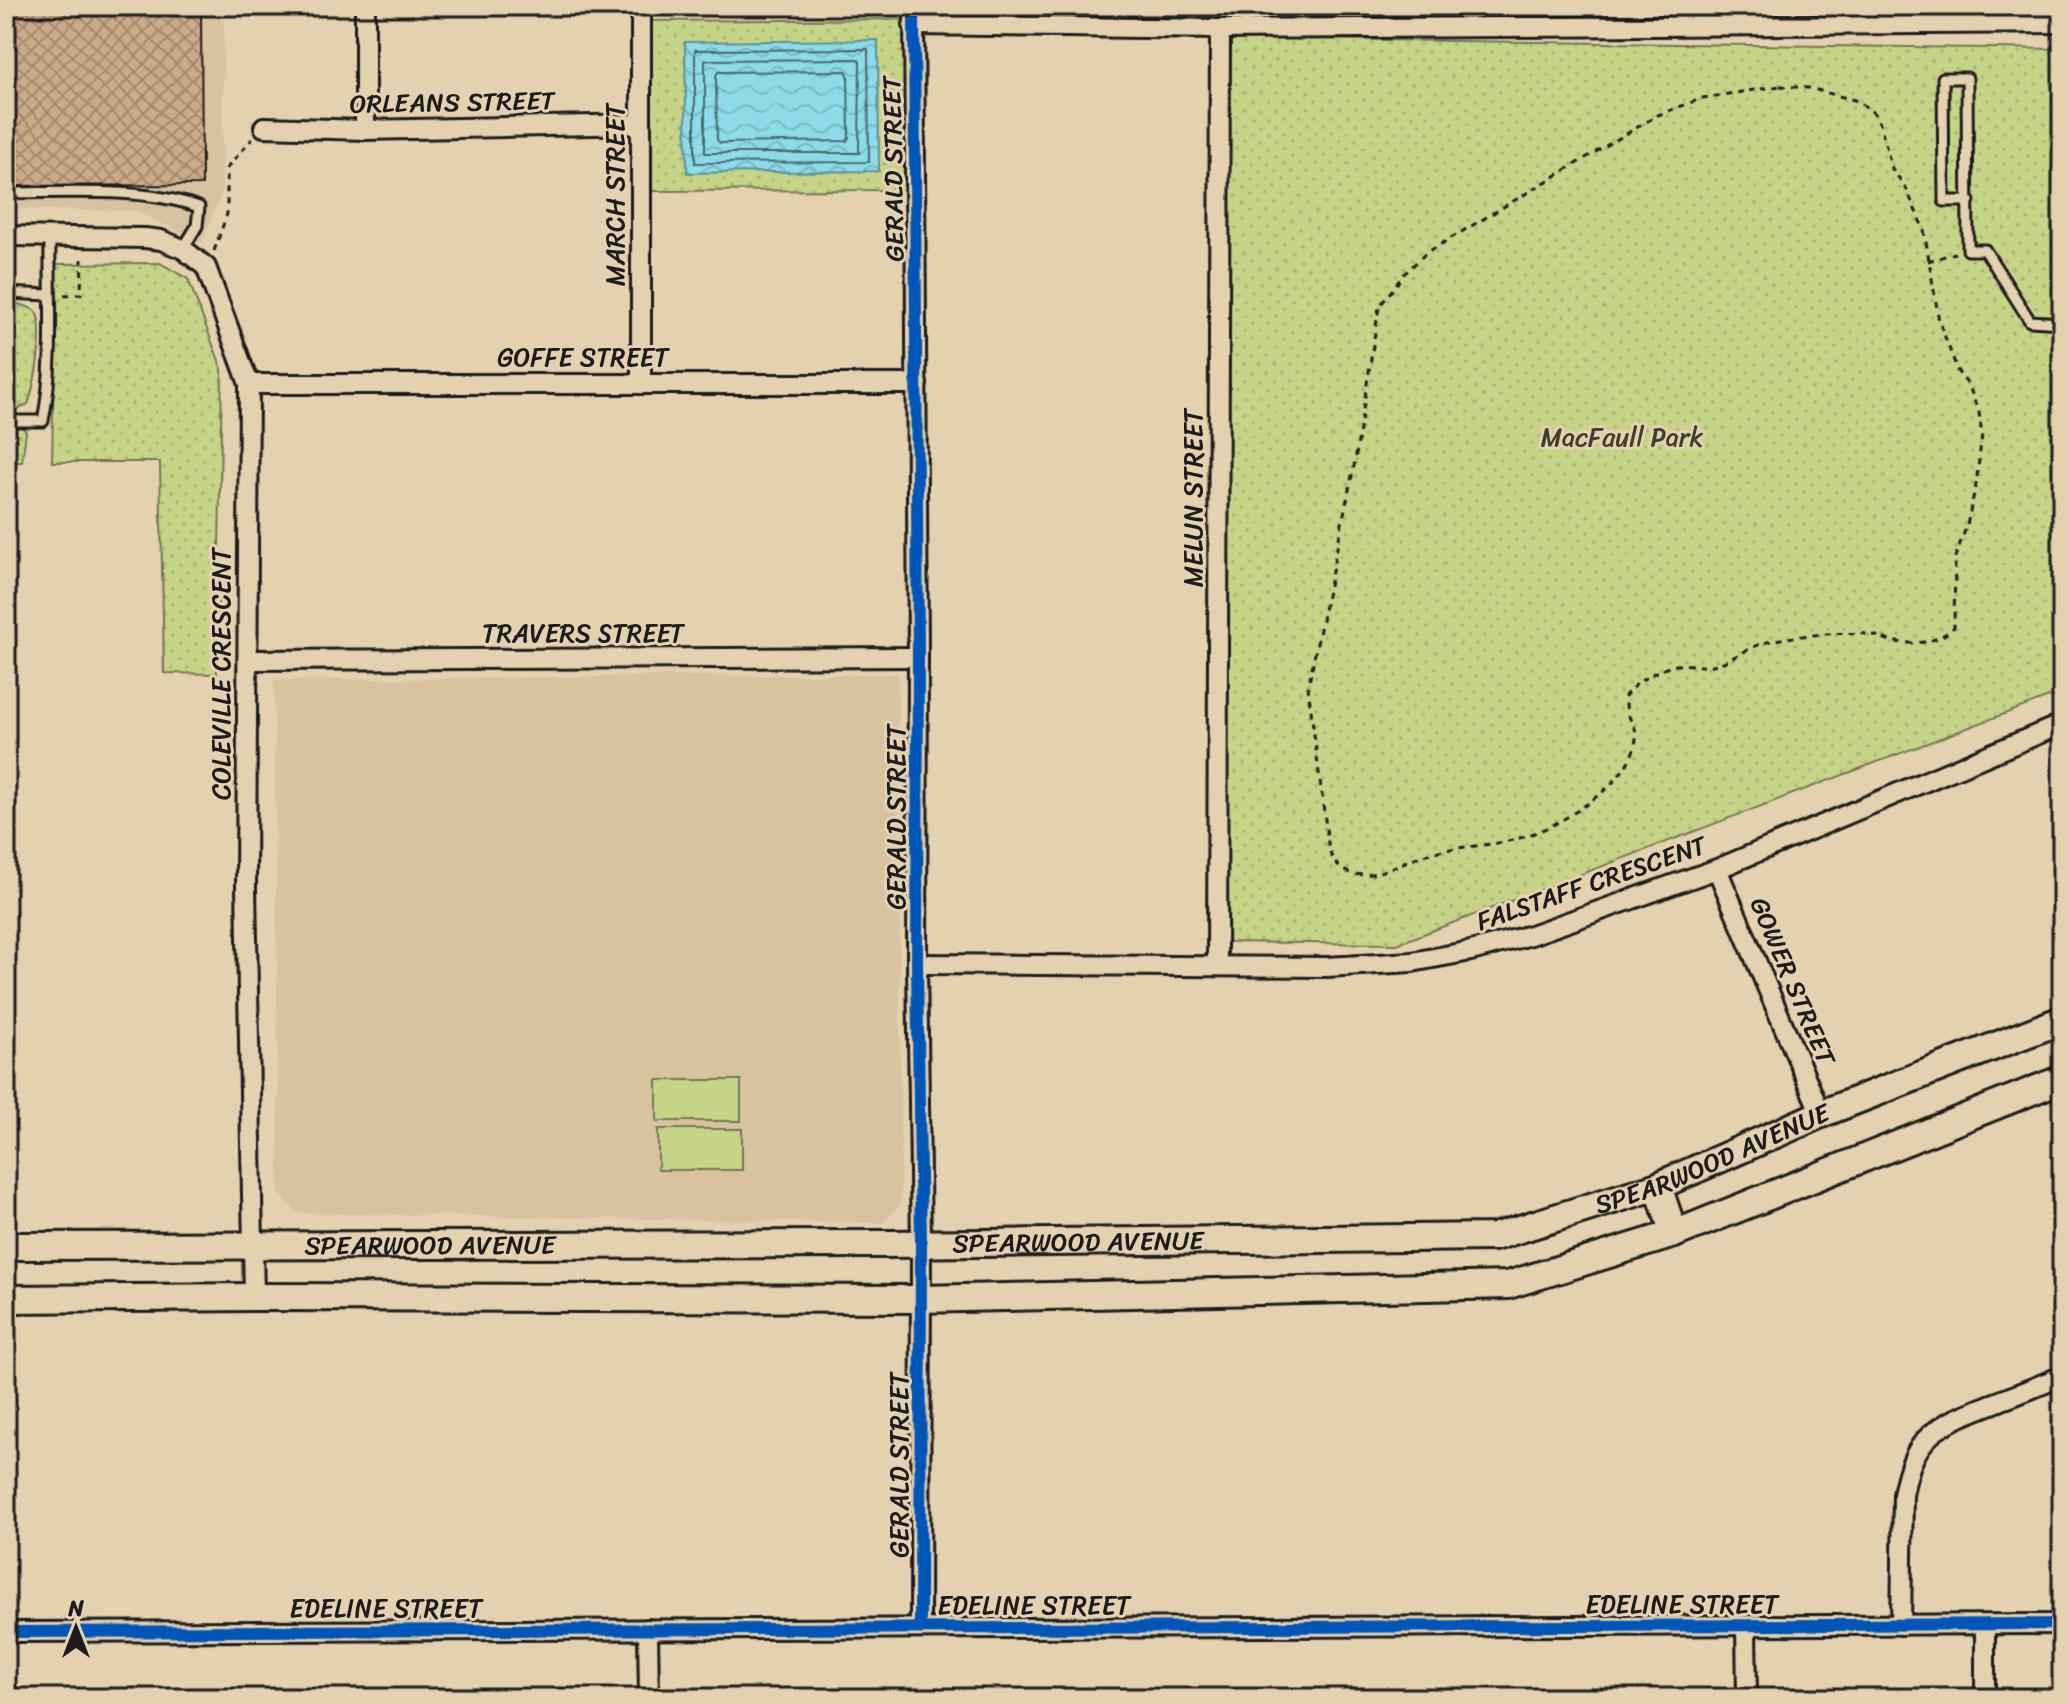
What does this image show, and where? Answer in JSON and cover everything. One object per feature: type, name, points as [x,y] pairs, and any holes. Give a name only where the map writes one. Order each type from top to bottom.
[{"type":"main road","name":"SPEARWOOD AVENUE","points":[[6,1246],[921,1243],[1494,1237],[1658,1186],[1821,1114],[2062,1020]]},
{"type":"main road","name":"SPEARWOOD AVENUE","points":[[6,1299],[921,1299],[1508,1285],[1674,1234],[2062,1079]]},
{"type":"main road","points":[[1658,1186],[1674,1234]]},
{"type":"street","points":[[365,6],[365,130]]},
{"type":"street","name":"MARCH STREET","points":[[641,6],[641,383]]},
{"type":"street","points":[[914,16],[1220,29],[2062,23]]},
{"type":"street","name":"GERALD STREET","points":[[914,16],[917,964],[921,1243],[920,1627]]},
{"type":"street","name":"MELUN STREET","points":[[1217,966],[1220,29]]},
{"type":"street","name":"ORLEANS STREET","points":[[264,127],[365,130],[641,124]]},
{"type":"street","points":[[6,236],[161,240],[183,249],[206,267]]},
{"type":"street","name":"COLEVILLE CRESCENT","points":[[206,267],[249,384],[246,887],[254,1297]]},
{"type":"street","name":"GOFFE STREET","points":[[249,384],[917,384]]},
{"type":"street","name":"TRAVERS STREET","points":[[248,660],[918,657]]},
{"type":"street","name":"FALSTAFF CRESCENT","points":[[917,964],[1327,967],[1427,960],[1531,935],[1717,869],[2062,724]]},
{"type":"street","name":"GOWER STREET","points":[[1717,869],[1821,1114]]},
{"type":"street","points":[[1901,1625],[1903,1495],[1914,1457],[1928,1437],[1946,1422],[2062,1376]]},
{"type":"street","name":"EDELINE STREET","points":[[6,1632],[2062,1624]]},
{"type":"street","points":[[1985,1625],[1985,1698]]},
{"type":"street","points":[[1746,1626],[1747,1698]]},
{"type":"street","points":[[648,1629],[649,1698]]},
{"type":"lane","points":[[1969,201],[1944,201],[1943,78],[1967,78],[1969,201],[1968,250],[1985,250],[2030,321],[2062,323]]},
{"type":"lane","points":[[6,193],[172,198],[199,207],[197,226],[183,249]]},
{"type":"lane","points":[[6,421],[43,421],[49,395],[52,329],[50,237]]},
{"type":"lane","points":[[6,293],[49,295]]},
{"type":"path","points":[[1780,86],[1809,88],[1858,101],[1874,113],[1892,169],[1906,188],[1924,230],[1928,261],[1939,321],[1958,372],[1969,386],[1979,413],[1982,434],[1976,485],[1967,525],[1955,557],[1954,627],[1943,638],[1921,643],[1890,641],[1870,634],[1786,638],[1762,643],[1717,664],[1677,665],[1646,678],[1631,687],[1625,696],[1637,738],[1631,756],[1617,779],[1579,812],[1537,833],[1499,843],[1428,853],[1373,873],[1356,874],[1341,870],[1329,851],[1308,687],[1355,461],[1379,307],[1404,274],[1426,253],[1658,115],[1703,98],[1780,86]]},
{"type":"path","points":[[206,267],[227,214],[227,168],[264,127]]},
{"type":"path","points":[[1928,261],[1968,250]]},
{"type":"path","points":[[49,295],[81,294],[82,259]]},
{"type":"shaded area","points":[[6,6],[224,6],[222,192],[202,243],[135,211],[6,209]]},
{"type":"shaded area","points":[[898,674],[901,1204],[883,1223],[298,1213],[279,1193],[274,680]]},
{"type":"green space","points":[[907,19],[907,190],[649,191],[648,21]]},
{"type":"green space","name":"MacFaull Park","points":[[1226,38],[2062,49],[2062,692],[1397,944],[1228,942]]},
{"type":"green space","points":[[160,263],[188,279],[222,369],[217,674],[164,673],[160,462],[52,462],[56,264]]},
{"type":"green space","points":[[6,301],[35,311],[40,342],[28,404],[6,415]]},
{"type":"green space","points":[[20,423],[26,432],[22,462],[6,462],[6,424]]},
{"type":"green space","points":[[657,1080],[741,1080],[741,1121],[657,1121]]},
{"type":"green space","points":[[658,1129],[742,1129],[742,1170],[658,1170]]},
{"type":"water","points":[[878,40],[879,171],[687,173],[685,42]]},
{"type":"building","points":[[6,6],[201,6],[202,185],[6,186]]},
{"type":"cycle path","points":[[914,6],[917,964],[921,1243],[920,1627]]},
{"type":"cycle path","points":[[6,1632],[2062,1624]]}]
